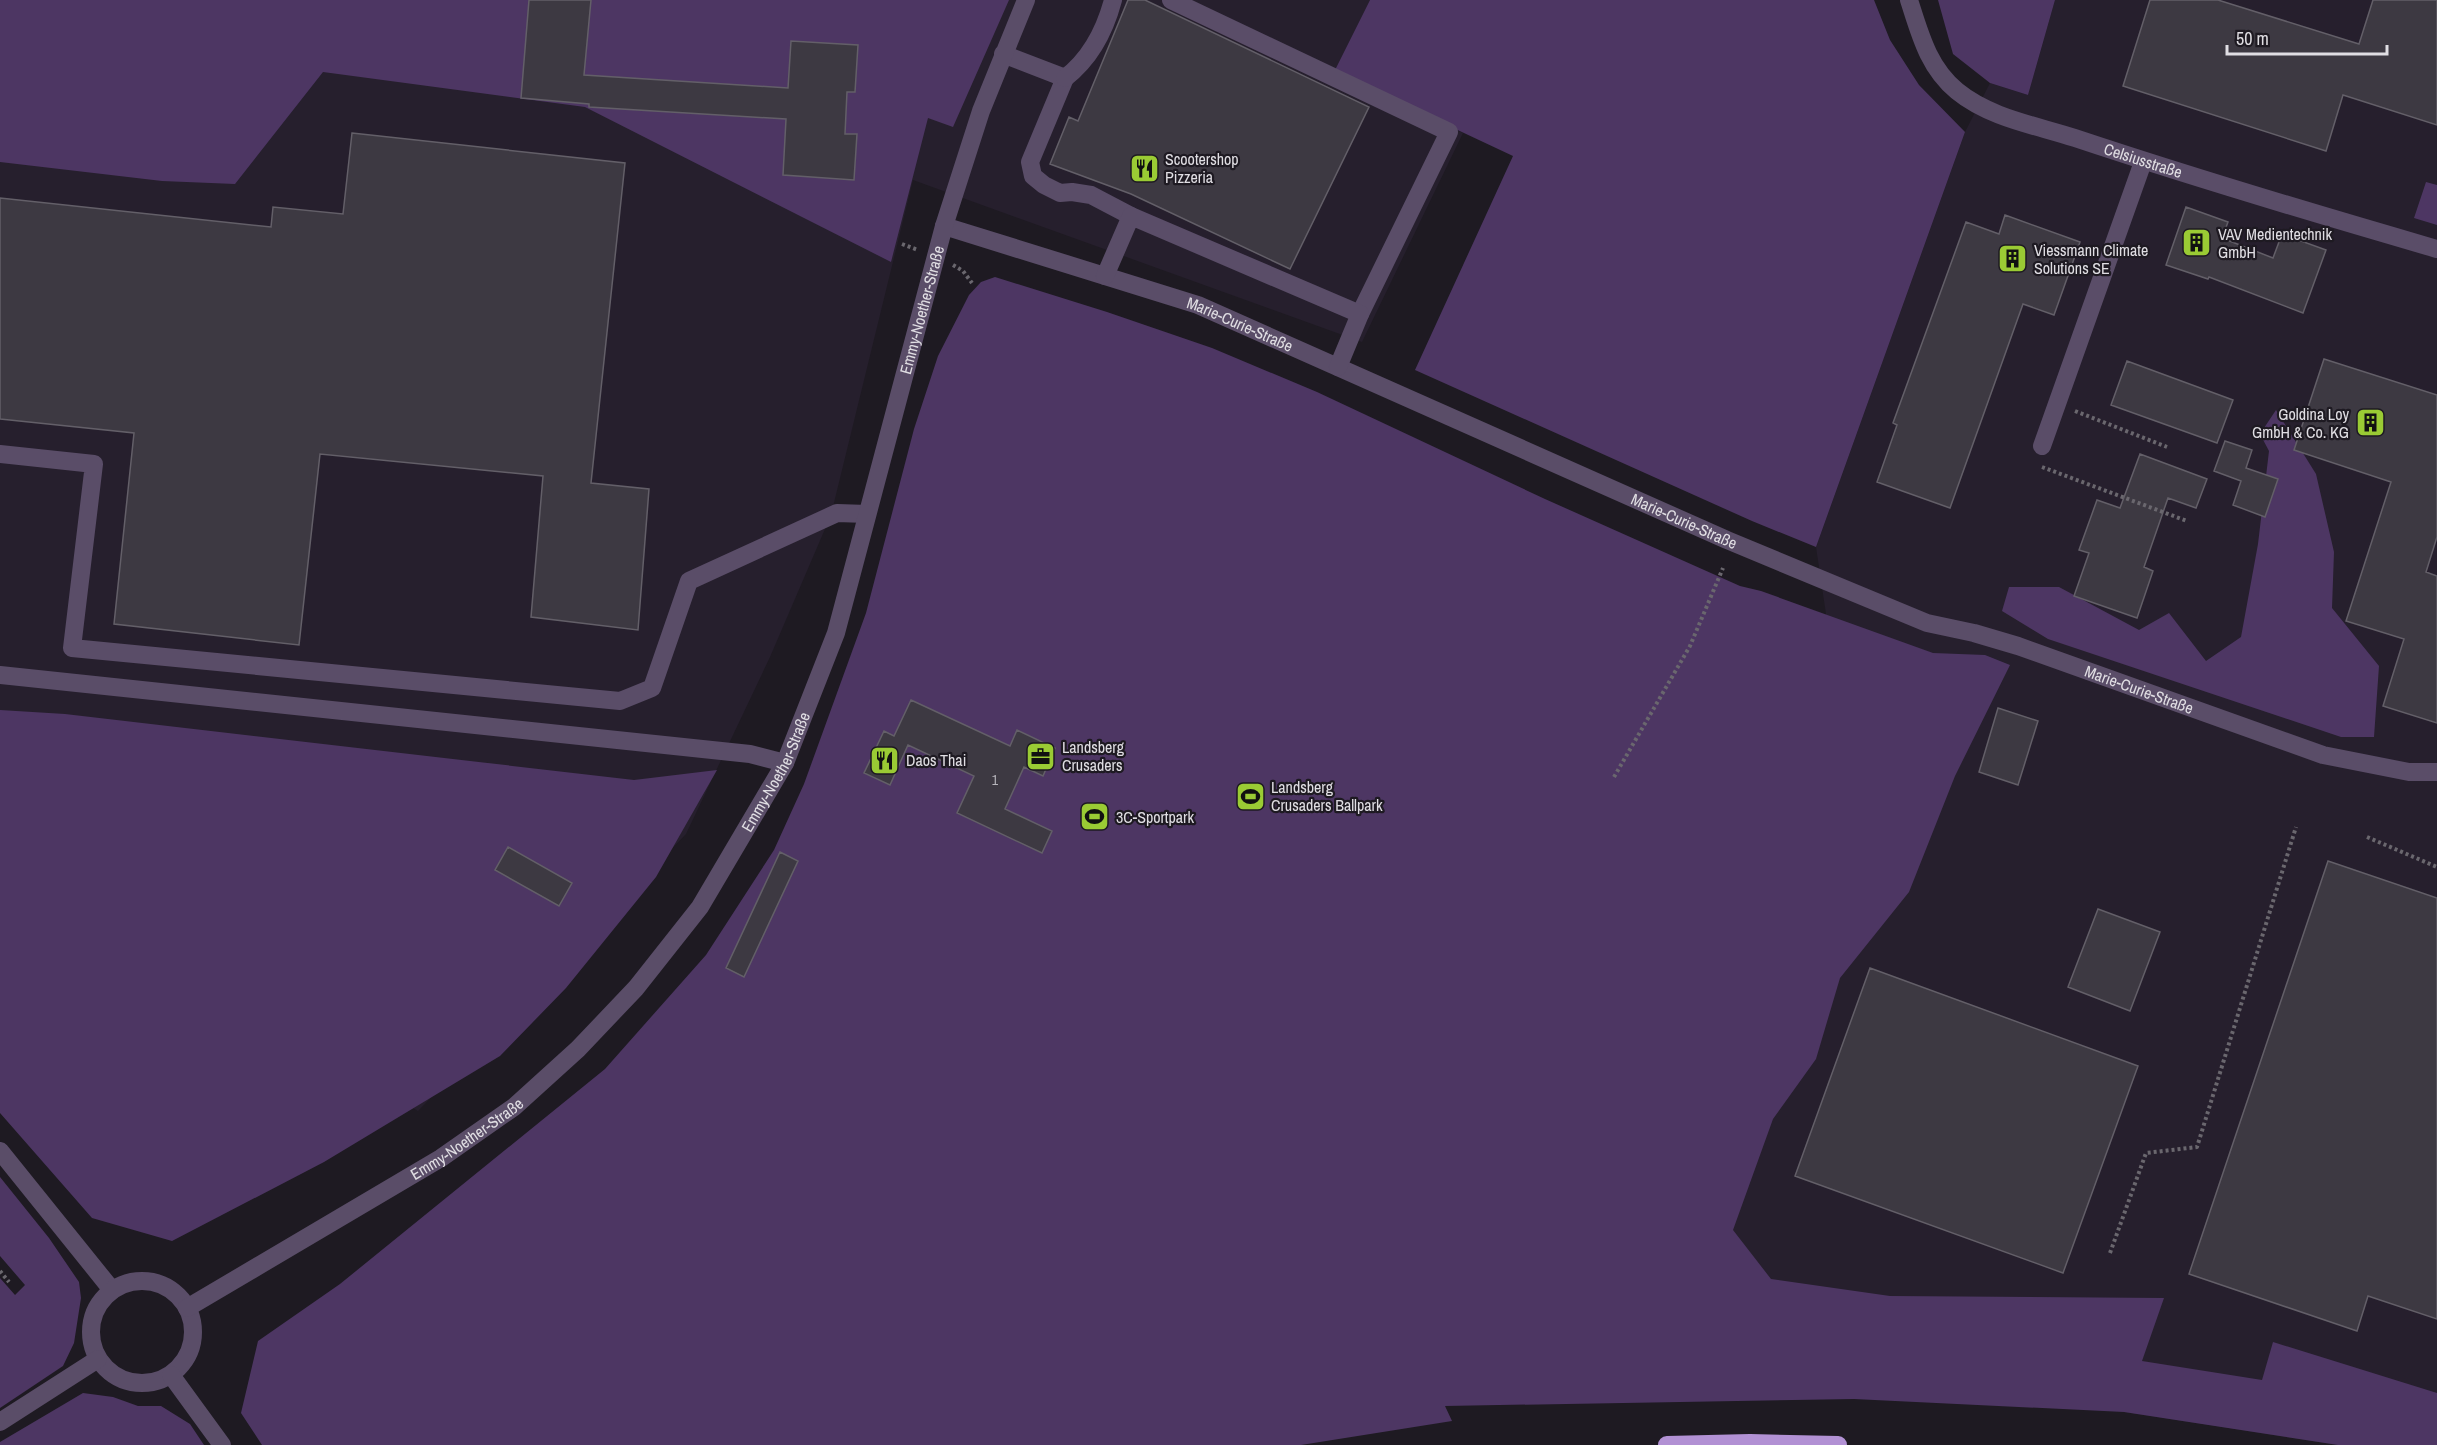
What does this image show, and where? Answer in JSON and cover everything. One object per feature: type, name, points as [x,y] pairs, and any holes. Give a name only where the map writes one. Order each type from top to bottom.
[{"type":"highway","points":[[1667,1445],[1838,1445]]},
{"type":"street","name":"Emmy-Noether-Straße","points":[[187,1308],[441,1158],[514,1107],[578,1049],[636,988],[700,907],[785,764],[836,633],[944,226],[981,111],[1026,0]]},
{"type":"street","points":[[1113,0],[1110,13],[1093,48],[1079,67],[1065,78],[1030,162],[1034,176],[1044,185],[1060,193],[1091,195],[1131,216],[1360,314]]},
{"type":"street","points":[[1171,0],[1449,132],[1360,314],[1338,367]]},
{"type":"street","name":"Celsiusstraße","points":[[1909,0],[1926,54],[1955,90],[1973,102],[2020,122],[2143,162],[2437,249]]},
{"type":"street","points":[[1003,54],[1065,78]]},
{"type":"street","points":[[2042,446],[2143,162]]},
{"type":"street","points":[[1105,276],[1131,216]]},
{"type":"street","name":"Marie-Curie-Straße","points":[[944,226],[1198,305],[1727,540],[1927,623],[1974,633],[2018,646],[2323,756],[2409,772],[2437,772]]},
{"type":"street","points":[[0,454],[94,464],[72,648],[620,701],[652,688],[689,581],[837,513],[867,514]]},
{"type":"street","points":[[0,675],[750,754],[785,764]]},
{"type":"street","points":[[0,1151],[112,1290]]},
{"type":"street","points":[[152,1281],[178,1296],[187,1308],[192,1322],[193,1337],[190,1351],[171,1375],[156,1382],[140,1384],[123,1380],[109,1372],[98,1359],[92,1346],[90,1331],[92,1316],[99,1303],[122,1284],[152,1281]]},
{"type":"street","points":[[0,1422],[98,1359]]},
{"type":"street","points":[[171,1375],[222,1445]]},
{"type":"path","points":[[2057,404],[2167,447]]},
{"type":"path","points":[[2042,446],[2032,464],[2065,474],[2187,521]]},
{"type":"path","points":[[1614,777],[1690,646],[1723,568]]},
{"type":"path","points":[[2110,1253],[2146,1153],[2197,1147],[2296,827]]},
{"type":"path","points":[[2367,837],[2437,867]]},
{"type":"path","points":[[0,1271],[9,1282]]},
{"type":"shaded area","points":[[0,0],[1370,0],[1334,72],[1463,133],[1362,342],[913,180],[831,515],[770,657],[686,834],[418,1111],[0,866]]},
{"type":"shaded area","points":[[0,0],[1009,0],[953,127],[928,118],[891,262],[585,107],[323,72],[235,184],[162,181],[0,162]]},
{"type":"shaded area","points":[[1370,0],[1874,0],[1890,40],[1919,85],[1965,132],[1816,547],[1752,521],[1415,370],[1513,156],[1334,72]]},
{"type":"shaded area","points":[[1938,0],[2055,0],[2028,95],[1990,83],[1953,54]]},
{"type":"shaded area","points":[[2055,0],[2437,0],[2437,1445],[2338,1445],[2124,1412],[2163,1298],[1665,1302],[1826,614],[1816,547],[1965,132],[1990,83],[2028,95]]},
{"type":"shaded area","points":[[2426,182],[2437,185],[2437,225],[2414,218]]},
{"type":"shaded area","points":[[995,277],[1212,348],[1317,392],[1545,499],[1740,586],[1761,591],[1933,653],[1985,655],[2010,665],[1955,776],[1909,892],[1840,978],[1816,1059],[1773,1119],[1733,1230],[1771,1279],[1890,1296],[2164,1298],[2142,1361],[2262,1380],[2273,1342],[2437,1393],[2437,1445],[2338,1445],[2124,1412],[1854,1399],[1445,1406],[1452,1421],[1301,1445],[262,1445],[241,1413],[258,1341],[340,1284],[605,1069],[706,955],[774,850],[804,784],[866,613],[914,429],[938,356],[969,295],[981,282]]},
{"type":"shaded area","points":[[2276,410],[2316,474],[2334,552],[2332,608],[2379,666],[2374,737],[2341,737],[2048,639],[2002,611],[2009,587],[2059,587],[2139,630],[2169,613],[2206,661],[2241,637],[2258,544],[2269,451],[2260,434]]},
{"type":"shaded area","points":[[0,710],[65,714],[634,780],[717,770],[656,877],[566,988],[500,1056],[324,1162],[172,1241],[92,1218],[0,1113]]},
{"type":"shaded area","points":[[0,1177],[49,1238],[79,1282],[81,1298],[74,1343],[63,1366],[0,1408],[0,1278],[15,1295],[25,1285],[0,1256]]},
{"type":"shaded area","points":[[83,1393],[113,1397],[138,1406],[161,1406],[190,1424],[204,1445],[0,1445],[0,1442]]},
{"type":"building","points":[[529,0],[591,0],[584,75],[788,88],[791,41],[858,45],[855,92],[847,92],[845,134],[857,134],[854,180],[783,175],[786,119],[589,107],[589,104],[521,98]]},
{"type":"building","points":[[1128,0],[1145,0],[1369,107],[1290,269],[1131,194],[1050,164],[1069,117],[1078,121]]},
{"type":"building","points":[[2150,0],[2218,0],[2359,44],[2373,0],[2437,0],[2437,125],[2343,95],[2326,151],[2123,86]]},
{"type":"building","points":[[352,133],[625,163],[591,483],[649,489],[638,630],[531,617],[543,476],[320,454],[299,645],[114,624],[134,433],[0,419],[0,198],[271,227],[273,207],[343,214]]},
{"type":"building","points":[[2186,207],[2228,222],[2222,238],[2273,258],[2282,234],[2326,250],[2303,313],[2209,277],[2208,279],[2166,265]]},
{"type":"building","points":[[2005,215],[2080,242],[2054,315],[2023,304],[1950,508],[1877,482],[1897,425],[1893,423],[1966,222],[1999,234]]},
{"type":"building","points":[[2324,359],[2437,395],[2437,537],[2426,572],[2437,576],[2437,723],[2383,706],[2404,639],[2346,621],[2391,482],[2294,450]]},
{"type":"building","points":[[2127,361],[2233,400],[2217,443],[2111,405]]},
{"type":"building","points":[[2225,441],[2252,450],[2246,468],[2278,479],[2265,517],[2233,505],[2241,481],[2214,471]]},
{"type":"building","points":[[2140,454],[2207,479],[2196,508],[2168,498],[2144,567],[2153,571],[2137,618],[2074,596],[2089,553],[2079,550],[2097,500],[2120,508]]},
{"type":"building","points":[[911,700],[1010,746],[1017,730],[1055,748],[1043,776],[1024,767],[1005,809],[1052,831],[1042,853],[957,813],[974,776],[908,745],[890,785],[864,773],[884,731],[894,736]]},
{"type":"building","points":[[1998,708],[2038,721],[2018,785],[1979,772]]},
{"type":"building","points":[[508,847],[572,883],[559,906],[495,870]]},
{"type":"building","points":[[780,852],[798,861],[744,977],[726,968]]},
{"type":"building","points":[[2328,861],[2437,898],[2437,1319],[2368,1296],[2357,1331],[2189,1274]]},
{"type":"building","points":[[2098,909],[2160,932],[2130,1011],[2068,987]]},
{"type":"building","points":[[1870,968],[2138,1066],[2063,1273],[1795,1176]]},
{"type":"place","name":"Scootershop Pizzeria","points":[[1144,168]]},
{"type":"place","name":"VAV Medientechnik GmbH","points":[[2197,243]]},
{"type":"place","name":"Viessmann Climate Solutions SE","points":[[2013,259]]},
{"type":"place","name":"Goldina Loy GmbH & Co. KG","points":[[2370,423]]},
{"type":"place","name":"Landsberg Crusaders","points":[[1041,756]]},
{"type":"place","name":"Daos Thai","points":[[885,760]]},
{"type":"place","name":"Landsberg Crusaders Ballpark","points":[[1250,796]]},
{"type":"place","name":"3C-Sportpark","points":[[1095,817]]}]
